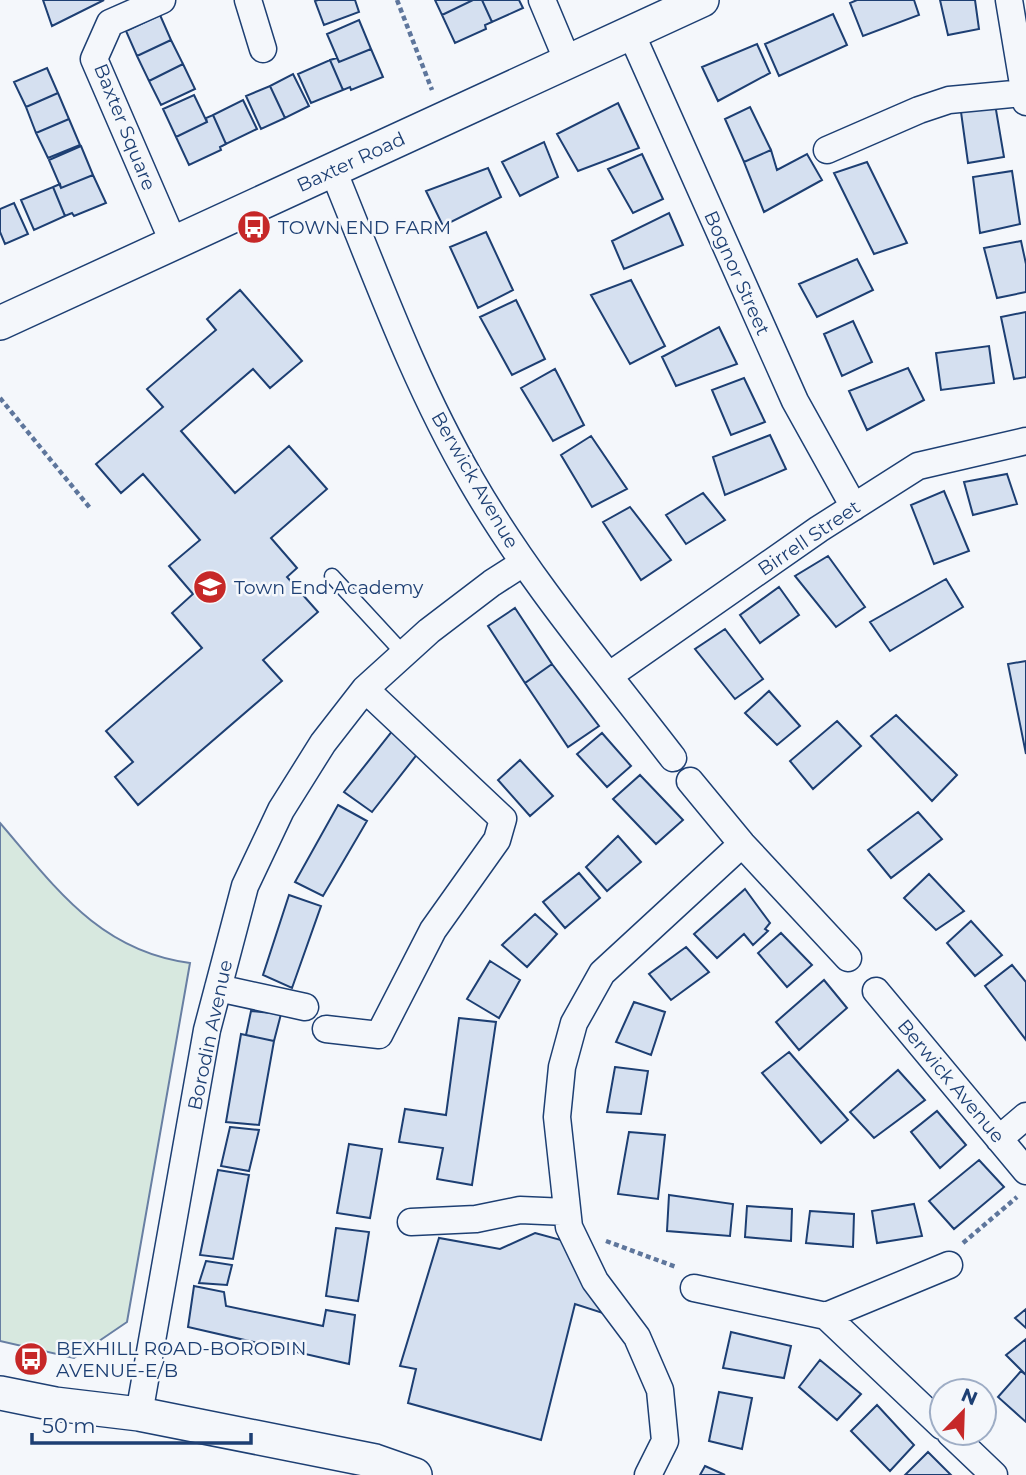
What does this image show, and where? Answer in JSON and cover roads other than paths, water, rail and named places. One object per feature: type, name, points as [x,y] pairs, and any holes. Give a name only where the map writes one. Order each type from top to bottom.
[{"type":"street","name":"Baxter Square","points":[[163,0],[110,23],[94,59],[174,244]]},
{"type":"street","points":[[248,0],[263,49]]},
{"type":"street","points":[[542,0],[568,62]]},
{"type":"street","name":"Baxter Road","points":[[0,323],[702,0]]},
{"type":"street","points":[[827,150],[919,110],[949,100],[1025,98],[1009,0]]},
{"type":"street","name":"Bognor Street","points":[[631,33],[795,401],[854,507]]},
{"type":"street","name":"Berwick Avenue","points":[[333,170],[420,382],[471,479],[523,564],[673,758]]},
{"type":"street","name":"Birrell Street","points":[[610,676],[854,507],[918,466],[1026,441]]},
{"type":"street","name":"Borodin Avenue","points":[[139,1413],[207,1030],[245,886],[281,810],[323,743],[365,689],[429,631],[492,583],[523,564]]},
{"type":"street","points":[[326,1029],[379,1035],[433,930],[497,840],[503,819],[365,689]]},
{"type":"street","points":[[690,781],[742,844],[848,958]]},
{"type":"street","points":[[648,1475],[665,1441],[660,1390],[637,1337],[595,1280],[568,1219],[557,1117],[562,1067],[574,1023],[602,973],[742,844]]},
{"type":"street","points":[[218,988],[305,1007]]},
{"type":"street","name":"Berwick Avenue","points":[[876,991],[1026,1171]]},
{"type":"street","points":[[999,1139],[1026,1116]]},
{"type":"street","points":[[411,1222],[476,1219],[520,1210],[568,1219]]},
{"type":"street","points":[[826,1316],[949,1265]]},
{"type":"street","points":[[694,1288],[826,1316],[928,1413]]},
{"type":"street","points":[[0,1393],[55,1404],[139,1413],[375,1461],[415,1475]]},
{"type":"street","points":[[965,1447],[994,1475]]},
{"type":"lane","points":[[332,576],[404,654]]},
{"type":"place","name":"TOWN END FARM","points":[[254,227]]},
{"type":"place","name":"Town End Academy","points":[[210,587]]},
{"type":"place","name":"BEXHILL ROAD-BORODIN AVENUE-E/B","points":[[31,1359]]}]
